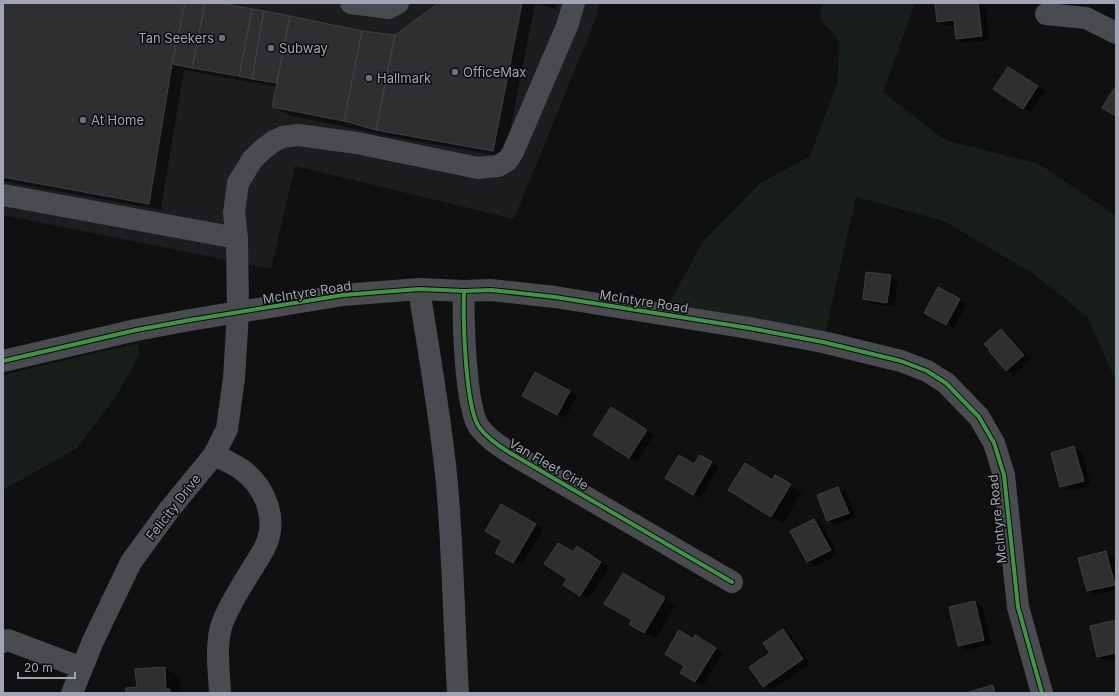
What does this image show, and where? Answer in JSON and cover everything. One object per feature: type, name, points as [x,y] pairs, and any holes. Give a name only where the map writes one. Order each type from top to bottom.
[{"type":"street","points":[[351,3],[389,8],[398,3]]},
{"type":"street","name":"Felicity Drive","points":[[72,693],[131,562],[169,510],[214,455],[227,429],[234,378],[238,312],[237,238],[234,213],[238,183],[252,160],[262,150],[283,137],[298,135],[313,136],[478,168],[494,167],[508,160],[518,141],[566,26],[574,3]]},
{"type":"street","points":[[1046,14],[1086,18],[1116,32]]},
{"type":"street","points":[[3,194],[237,238]]},
{"type":"street","points":[[419,289],[437,402],[447,484],[454,576],[458,693]]},
{"type":"street","name":"McIntyre Road","points":[[3,361],[136,330],[238,312],[343,295],[419,289],[464,291],[491,290],[555,298],[749,328],[823,342],[901,361],[927,371],[946,384],[979,417],[994,443],[1004,475],[1018,606],[1042,693]]},
{"type":"street","name":"Van Fleet Cirle","points":[[464,291],[471,400],[475,419],[487,437],[498,445],[732,582]]},
{"type":"street","points":[[214,455],[241,469],[256,483],[264,496],[270,512],[269,537],[264,549],[243,582],[222,625],[219,635],[220,693]]},
{"type":"street","points":[[3,642],[8,640],[82,668]]},
{"type":"shaded area","points":[[3,3],[599,3],[596,18],[514,219],[295,166],[271,269],[3,215]]},
{"type":"shaded area","points":[[822,3],[915,3],[883,92],[945,140],[1039,164],[1116,216],[1116,381],[1087,316],[1032,273],[944,221],[856,197],[823,342],[663,315],[702,243],[759,184],[810,156],[837,83],[840,43],[820,17]]},
{"type":"shaded area","points":[[138,343],[139,355],[117,395],[77,448],[3,490],[3,375]]},
{"type":"building","name":"At Home","points":[[3,3],[185,3],[172,64],[149,204],[3,177]]},
{"type":"building","points":[[185,3],[205,3],[192,68],[172,64]]},
{"type":"building","name":"Tan Seekers","points":[[205,3],[220,3],[252,9],[239,76],[192,68]]},
{"type":"building","points":[[439,3],[522,3],[493,151],[376,130],[395,35]]},
{"type":"building","points":[[935,3],[978,3],[982,36],[956,39],[954,20],[937,22]]},
{"type":"building","points":[[252,9],[264,11],[252,79],[239,76]]},
{"type":"building","name":"Subway","points":[[264,11],[290,16],[277,83],[252,79]]},
{"type":"building","points":[[290,16],[362,31],[344,121],[272,107]]},
{"type":"building","name":"Hallmark","points":[[362,31],[395,35],[376,130],[344,121]]},
{"type":"building","points":[[1008,67],[1038,86],[1023,109],[993,89]]},
{"type":"building","points":[[1116,87],[1116,116],[1102,108]]},
{"type":"building","points":[[866,272],[891,275],[887,303],[863,299]]},
{"type":"building","points":[[938,287],[960,299],[946,325],[924,313]]},
{"type":"building","points":[[1001,329],[1024,355],[1006,371],[984,344]]},
{"type":"building","points":[[535,372],[570,391],[557,415],[522,396]]},
{"type":"building","points":[[611,407],[647,430],[629,458],[593,435]]},
{"type":"building","points":[[1074,446],[1084,481],[1060,487],[1051,453]]},
{"type":"building","points":[[679,455],[694,464],[700,455],[712,462],[693,495],[665,478]]},
{"type":"building","points":[[745,463],[772,480],[775,475],[791,484],[771,517],[728,490]]},
{"type":"building","points":[[838,487],[849,513],[827,521],[817,495]]},
{"type":"building","points":[[501,504],[536,524],[513,563],[495,553],[502,541],[485,531]]},
{"type":"building","points":[[814,519],[831,550],[807,562],[790,531]]},
{"type":"building","points":[[558,543],[573,552],[577,546],[601,562],[580,596],[563,585],[567,579],[544,564]]},
{"type":"building","points":[[1106,551],[1115,585],[1087,591],[1078,558]]},
{"type":"building","points":[[623,573],[665,598],[644,633],[629,624],[632,620],[604,604]]},
{"type":"building","points":[[975,601],[984,640],[958,646],[949,607]]},
{"type":"building","points":[[1116,620],[1116,653],[1097,657],[1090,626]]},
{"type":"building","points":[[783,629],[803,659],[763,687],[749,667],[770,653],[763,643]]},
{"type":"building","points":[[679,630],[693,639],[695,635],[716,648],[695,682],[680,673],[684,666],[665,654]]},
{"type":"building","points":[[165,667],[166,689],[170,689],[170,693],[126,693],[126,688],[137,687],[135,669]]},
{"type":"building","points":[[993,685],[995,693],[969,693],[969,692]]},
{"type":"cycle path","points":[[3,361],[136,330],[190,320],[343,295],[419,289],[464,291],[491,290],[555,297],[749,328],[823,342],[901,361],[927,371],[946,383],[979,417],[994,443],[1004,475],[1018,607],[1042,693]]},
{"type":"cycle path","points":[[464,291],[464,321],[468,382],[474,416],[479,427],[486,435],[508,451],[732,582]]},
{"type":"place","name":"Tan Seekers","points":[[222,38]]},
{"type":"place","name":"Subway","points":[[271,48]]},
{"type":"place","name":"OfficeMax","points":[[455,72]]},
{"type":"place","name":"Hallmark","points":[[369,78]]},
{"type":"place","name":"At Home","points":[[83,120]]}]
